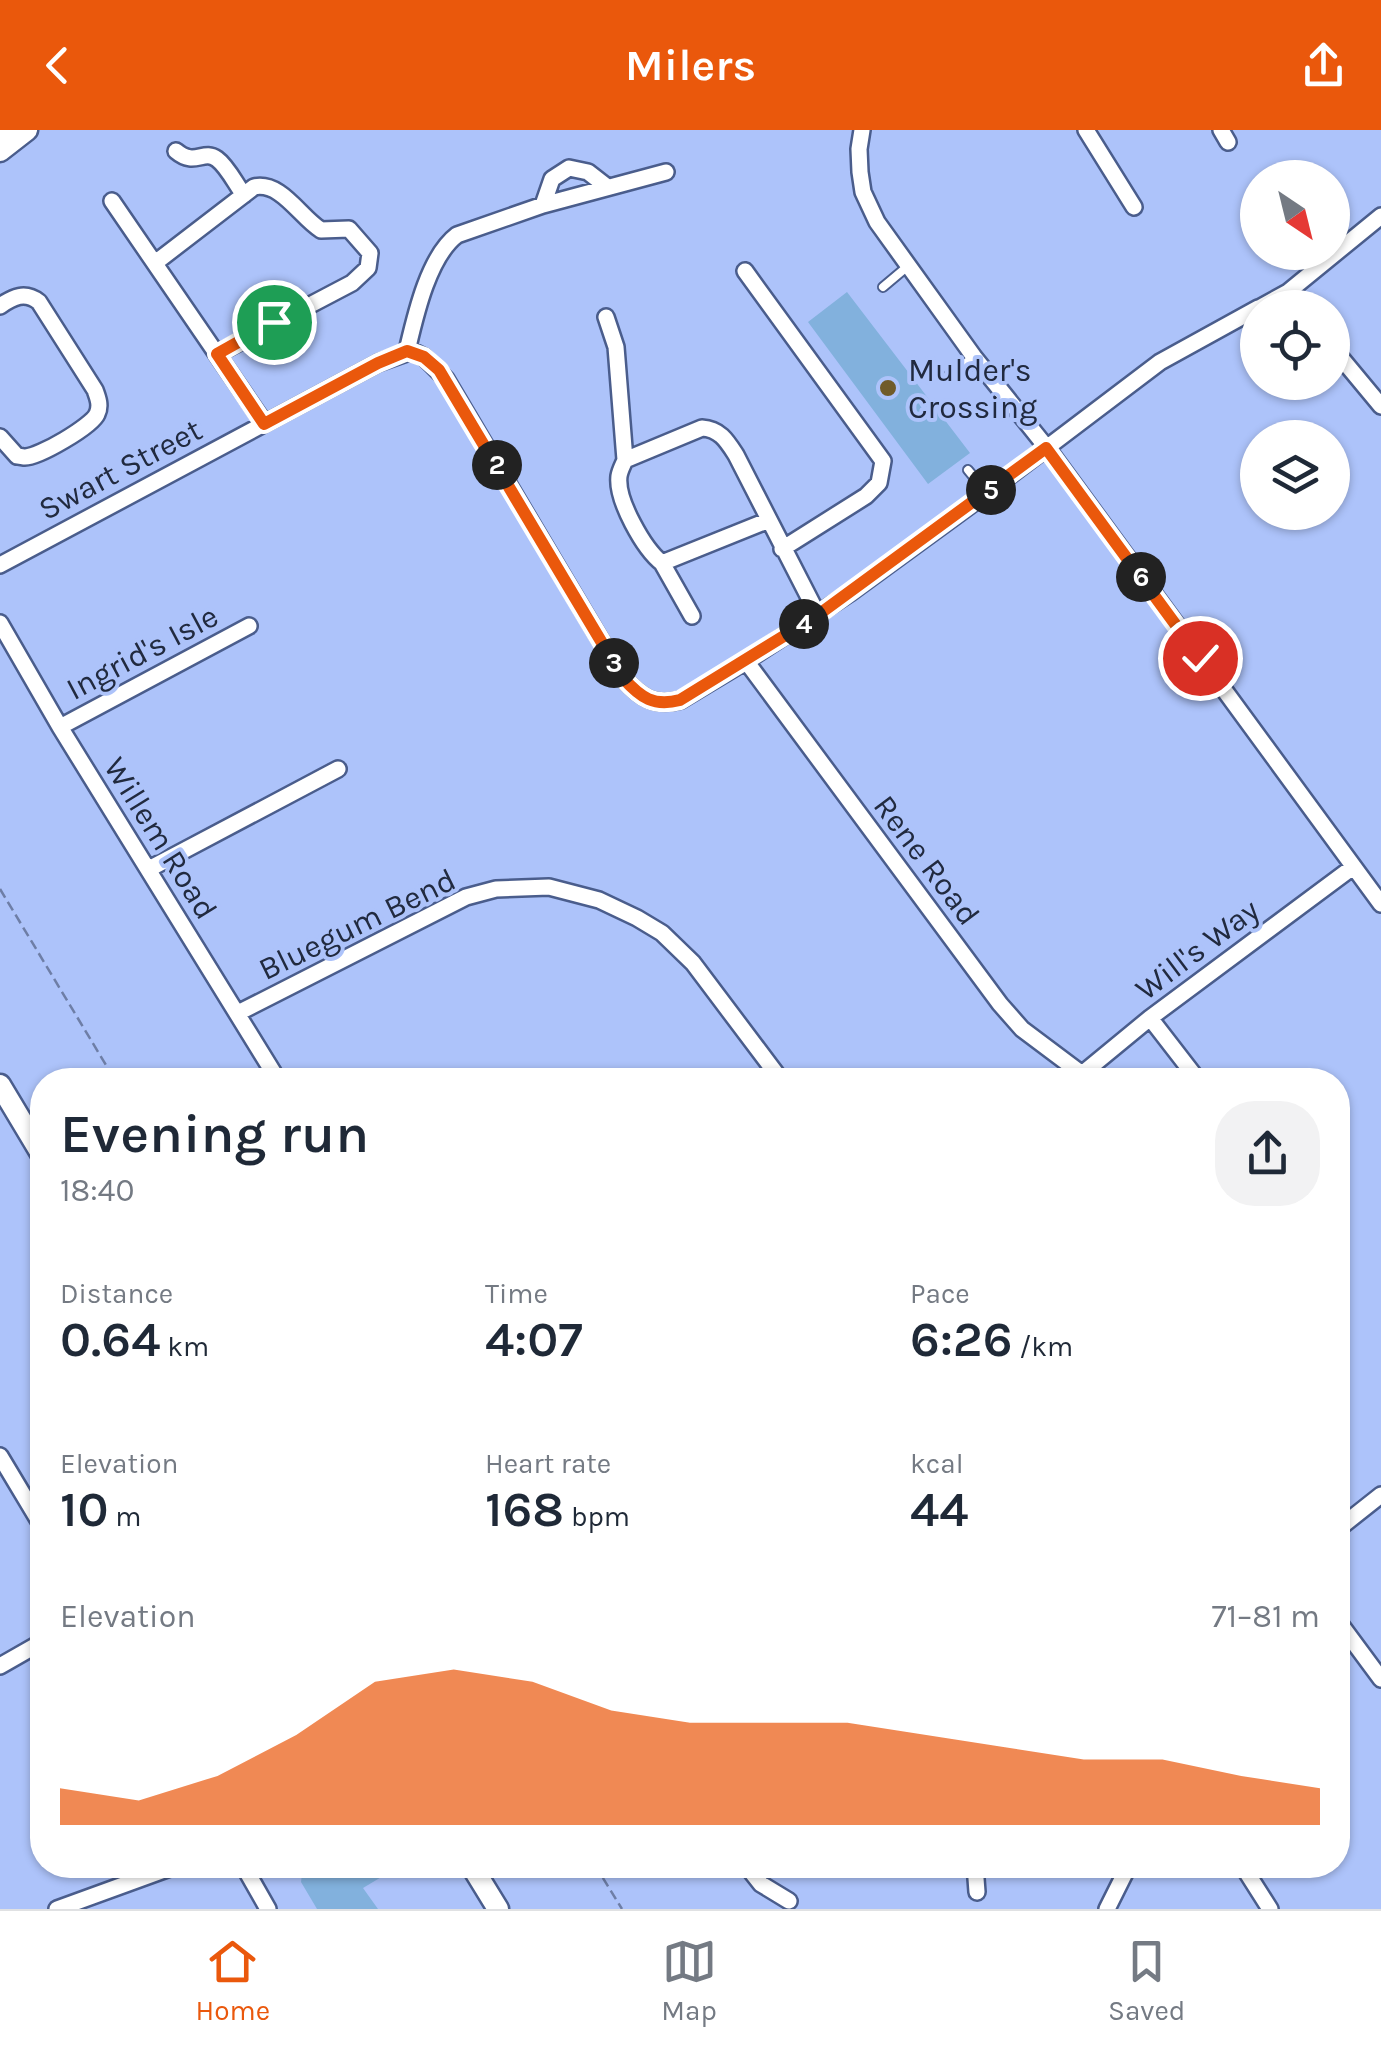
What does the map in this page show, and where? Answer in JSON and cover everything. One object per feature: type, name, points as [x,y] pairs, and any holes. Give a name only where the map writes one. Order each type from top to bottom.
[{"type":"main road","points":[[0,151],[27,130]]},
{"type":"main road","points":[[0,1085],[30,1135]]},
{"type":"main road","points":[[479,1878],[498,1909]]},
{"type":"street","points":[[862,130],[859,149],[863,192],[877,222],[1381,904]]},
{"type":"street","points":[[1086,130],[1134,207]]},
{"type":"street","points":[[176,150],[192,159],[211,156],[218,160],[244,195]]},
{"type":"street","points":[[543,204],[552,179],[569,168],[588,172],[606,186]]},
{"type":"street","points":[[666,172],[543,204],[457,235],[446,244],[424,293],[407,351],[424,357],[446,379],[628,684],[645,698],[664,704],[680,700],[818,615],[1160,362],[1240,318]]},
{"type":"street","points":[[155,263],[244,195],[262,186],[273,188],[321,230],[349,229],[370,253],[368,268],[352,282],[217,354]]},
{"type":"street","points":[[112,201],[264,424]]},
{"type":"street","points":[[1290,290],[1381,216]]},
{"type":"street","points":[[744,271],[883,461],[880,483],[866,496],[782,549]]},
{"type":"street","points":[[0,306],[23,295],[39,302],[95,390],[99,406],[92,421],[31,456],[17,456],[0,437]]},
{"type":"street","points":[[606,317],[616,347],[625,460],[620,476],[621,496],[648,550],[662,563],[692,616]]},
{"type":"street","name":"Swart Street","points":[[0,565],[407,351]]},
{"type":"street","points":[[1350,368],[1381,406]]},
{"type":"street","points":[[625,460],[702,428],[712,428],[736,455],[818,615]]},
{"type":"street","points":[[662,563],[769,520]]},
{"type":"street","name":"Willem Road","points":[[0,623],[271,1068]]},
{"type":"street","name":"Ingrid's Isle","points":[[60,727],[249,626]]},
{"type":"street","name":"Rene Road","points":[[746,661],[1000,1004],[1022,1029],[1069,1068]]},
{"type":"street","points":[[149,869],[338,769]]},
{"type":"street","name":"Will's Way","points":[[1091,1068],[1150,1018],[1353,867]]},
{"type":"street","name":"Bluegum Bend","points":[[238,1014],[439,908],[496,889],[548,887],[599,900],[637,918],[679,947],[771,1068]]},
{"type":"street","points":[[1150,1018],[1189,1068]]},
{"type":"street","points":[[0,1456],[30,1506]]},
{"type":"street","points":[[1350,1519],[1381,1495]]},
{"type":"street","points":[[1350,1637],[1381,1679]]},
{"type":"street","points":[[0,1666],[30,1649]]},
{"type":"street","points":[[57,1909],[142,1878]]},
{"type":"street","points":[[250,1878],[268,1909]]},
{"type":"street","points":[[756,1878],[789,1900]]},
{"type":"street","points":[[976,1878],[977,1892]]},
{"type":"street","points":[[1107,1909],[1122,1878]]},
{"type":"street","points":[[1250,1878],[1270,1909]]},
{"type":"lane","points":[[883,287],[908,266]]},
{"type":"lane","points":[[945,378],[974,357]]},
{"type":"lane","points":[[968,470],[987,493]]},
{"type":"path","points":[[0,889],[108,1068]]},
{"type":"path","points":[[604,1878],[622,1909]]},
{"type":"building","name":"Mulder's Crossing","points":[[847,292],[970,453],[928,484],[808,322]]},
{"type":"building","points":[[301,1878],[380,1878],[363,1888],[378,1909],[317,1909]]},
{"type":"place","name":"Mulder's Crossing","points":[[888,388]]},
{"type":"route","points":[[274,322],[217,354],[264,424],[407,351],[424,357],[439,370],[623,678],[645,698],[658,703],[680,700],[818,615],[1046,448],[1200,658]]}]
